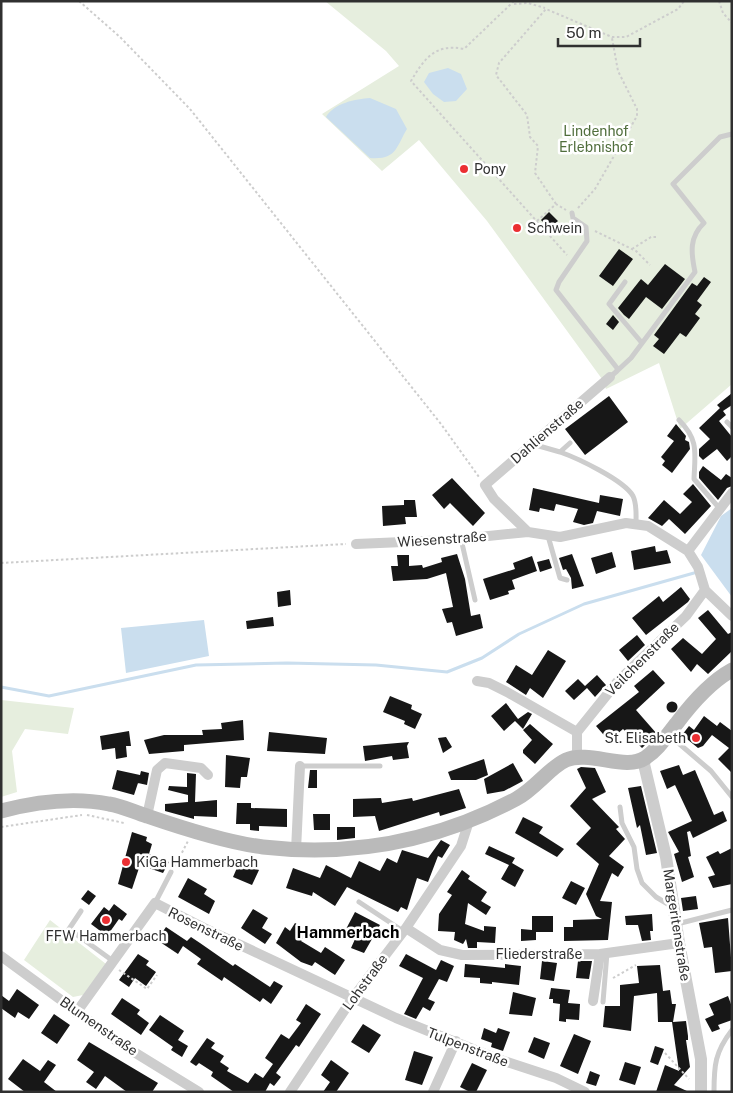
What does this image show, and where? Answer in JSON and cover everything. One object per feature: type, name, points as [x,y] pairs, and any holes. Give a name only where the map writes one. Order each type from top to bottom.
[{"type":"main road","points":[[1,812],[34,804],[77,801],[108,804],[147,816],[186,836],[296,850],[372,848],[469,821],[526,793],[566,760],[577,758],[624,762],[643,760],[657,749],[690,705],[720,676],[732,670]]},
{"type":"street","name":"Dahlienstraße","points":[[485,485],[614,374]]},
{"type":"street","points":[[485,485],[505,511],[528,532],[560,537],[636,523],[648,526],[688,552],[698,567],[705,590],[732,616]]},
{"type":"street","points":[[688,552],[732,493]]},
{"type":"street","name":"Wiesenstraße","points":[[356,544],[461,539],[528,532]]},
{"type":"street","name":"Veilchenstraße","points":[[577,732],[618,681],[686,616],[697,604],[705,590]]},
{"type":"street","points":[[477,681],[488,683],[507,692],[577,732],[577,758]]},
{"type":"street","name":"Margeritenstraße","points":[[643,760],[666,857],[679,943],[701,1059],[701,1090]]},
{"type":"street","points":[[147,816],[157,770],[165,763],[201,768],[208,775]]},
{"type":"street","points":[[296,850],[300,766]]},
{"type":"street","name":"Lohstraße","points":[[290,1092],[352,999],[404,930],[461,846],[469,821]]},
{"type":"street","name":"Rosenstraße","points":[[76,1012],[155,903],[352,999]]},
{"type":"street","name":"Fliederstraße","points":[[404,930],[440,950],[462,955],[604,954],[679,943]]},
{"type":"street","points":[[598,1001],[604,954]]},
{"type":"street","name":"Blumenstraße","points":[[1,956],[121,1044],[199,1092]]},
{"type":"street","name":"Tulpenstraße","points":[[352,999],[495,1058],[556,1078],[582,1091]]},
{"type":"street","points":[[433,1092],[456,1042]]},
{"type":"lane","points":[[572,214],[573,218],[586,227],[587,241],[576,260],[559,282],[556,290],[614,374],[642,342],[695,272],[690,251],[696,230],[704,223],[673,184],[720,137],[732,134]]},
{"type":"lane","points":[[624,282],[609,304],[642,342]]},
{"type":"lane","points":[[679,420],[690,431],[694,442],[694,479],[721,510]]},
{"type":"lane","points":[[727,422],[732,427]]},
{"type":"lane","points":[[560,452],[570,443]]},
{"type":"lane","points":[[532,444],[586,461],[632,493],[635,503],[636,523]]},
{"type":"lane","points":[[548,536],[560,578],[567,580]]},
{"type":"lane","points":[[461,539],[475,600]]},
{"type":"lane","points":[[668,735],[710,771],[732,796]]},
{"type":"lane","points":[[300,766],[380,766]]},
{"type":"lane","points":[[620,807],[622,823],[634,847],[637,869],[642,883],[656,897],[674,908]]},
{"type":"lane","points":[[155,903],[172,872]]},
{"type":"lane","points":[[359,902],[404,930]]},
{"type":"lane","points":[[676,924],[732,910]]},
{"type":"lane","points":[[81,911],[70,929],[112,963]]},
{"type":"lane","points":[[598,1001],[605,983],[604,954]]},
{"type":"lane","points":[[714,1092],[714,1064],[720,1046],[732,1030]]},
{"type":"path","points":[[79,1],[120,37],[190,109],[442,424],[485,485]]},
{"type":"path","points":[[514,1],[464,50],[453,47],[424,58],[411,81],[536,220],[563,253],[576,260]]},
{"type":"path","points":[[512,5],[528,3],[546,8],[612,37],[626,38],[678,9],[684,1]]},
{"type":"path","points":[[720,1],[723,13],[732,23]]},
{"type":"path","points":[[546,8],[499,62],[496,75],[527,115],[530,137],[538,146],[535,173],[556,204],[572,214],[595,189],[637,116],[637,110],[618,71],[612,37]]},
{"type":"path","points":[[536,220],[556,204]]},
{"type":"path","points":[[586,227],[632,249],[650,265]]},
{"type":"path","points":[[632,249],[651,236],[658,237]]},
{"type":"path","points":[[1,563],[356,544]]},
{"type":"path","points":[[1,827],[83,814],[128,823]]},
{"type":"path","points":[[172,872],[186,836]]},
{"type":"path","points":[[112,963],[147,989],[157,975]]},
{"type":"path","points":[[605,983],[636,965]]},
{"type":"path","points":[[665,1053],[681,1072],[701,1090]]},
{"type":"green space","name":"Lindenhof Erlebnishof","points":[[325,1],[732,1],[732,384],[680,429],[659,363],[606,389],[602,379],[487,221],[419,140],[382,171],[322,114],[399,66],[386,51]]},
{"type":"green space","points":[[1,700],[74,708],[68,734],[25,729],[12,751],[17,792],[1,797]]},
{"type":"green space","points":[[50,920],[106,964],[83,995],[73,997],[24,960]]},
{"type":"water","points":[[448,68],[461,74],[467,89],[456,101],[444,102],[433,94],[424,82],[429,73]]},
{"type":"water","points":[[370,98],[396,109],[407,129],[398,147],[386,157],[370,158],[326,117],[334,108],[340,105]]},
{"type":"water","points":[[732,508],[732,597],[701,555],[721,516]]},
{"type":"water","points":[[204,620],[209,656],[126,673],[121,628]]},
{"type":"building","points":[[549,212],[558,221],[549,229],[541,220]]},
{"type":"building","points":[[619,249],[633,259],[613,286],[599,276]]},
{"type":"building","points":[[665,264],[685,279],[662,309],[646,297],[629,319],[618,308],[641,279],[648,285]]},
{"type":"building","points":[[704,277],[711,282],[697,301],[702,305],[695,314],[700,318],[686,337],[680,333],[664,354],[653,346],[659,339],[654,335],[692,283],[697,286]]},
{"type":"building","points":[[613,315],[619,322],[613,330],[606,324]]},
{"type":"building","points":[[732,393],[732,405],[723,411],[726,415],[719,421],[732,437],[732,456],[727,461],[717,449],[703,460],[699,456],[699,449],[710,439],[699,428],[720,408],[717,405]]},
{"type":"building","points":[[609,396],[628,422],[585,455],[565,429]]},
{"type":"building","points":[[676,424],[686,436],[685,440],[689,442],[690,449],[672,473],[662,465],[665,461],[661,457],[674,441],[667,436]]},
{"type":"building","points":[[703,466],[721,480],[726,474],[732,478],[732,486],[727,488],[718,500],[699,478],[699,472]]},
{"type":"building","points":[[452,478],[485,513],[473,526],[450,503],[444,509],[432,495]]},
{"type":"building","points":[[693,484],[711,506],[685,534],[669,519],[662,526],[648,518],[664,500],[680,514],[692,502],[683,494]]},
{"type":"building","points":[[533,488],[599,503],[600,495],[623,499],[620,516],[597,511],[593,523],[584,525],[573,522],[578,509],[556,504],[554,511],[540,508],[539,512],[529,510]]},
{"type":"building","points":[[404,500],[415,500],[417,517],[405,517],[406,524],[383,526],[382,506],[404,505]]},
{"type":"building","points":[[655,546],[656,552],[667,550],[671,563],[634,570],[631,551]]},
{"type":"building","points":[[612,552],[616,567],[596,574],[591,558]]},
{"type":"building","points":[[457,554],[465,579],[471,616],[480,614],[483,628],[456,636],[452,622],[447,623],[442,609],[453,607],[446,573],[427,579],[393,581],[391,566],[398,566],[397,555],[409,555],[409,566],[422,565],[423,568],[442,562],[441,558]]},
{"type":"building","points":[[572,554],[584,586],[572,589],[571,578],[566,569],[563,570],[559,558]]},
{"type":"building","points":[[532,556],[537,571],[512,580],[515,589],[508,591],[509,594],[490,600],[483,579],[515,569],[513,563]]},
{"type":"building","points":[[549,559],[552,568],[540,572],[537,562]]},
{"type":"building","points":[[681,587],[690,599],[688,602],[646,635],[632,618],[659,596],[663,602]]},
{"type":"building","points":[[290,590],[291,605],[278,607],[277,592]]},
{"type":"building","points":[[708,610],[728,634],[732,632],[732,651],[708,674],[697,664],[691,672],[671,649],[683,638],[702,654],[716,639],[698,618]]},
{"type":"building","points":[[273,617],[274,626],[247,629],[246,621]]},
{"type":"building","points":[[637,635],[645,645],[628,661],[619,650]]},
{"type":"building","points":[[548,650],[566,661],[543,698],[530,688],[526,695],[506,682],[516,665],[532,675]]},
{"type":"building","points":[[653,670],[665,683],[636,710],[657,734],[642,748],[623,729],[609,741],[596,726],[639,692],[634,686]]},
{"type":"building","points":[[597,675],[606,685],[595,697],[587,688],[574,700],[565,691],[578,679],[585,686]]},
{"type":"building","points":[[390,696],[412,705],[411,709],[422,714],[415,729],[404,724],[405,721],[383,712]]},
{"type":"building","points":[[670,702],[674,702],[677,707],[676,711],[670,712],[667,709],[667,705]]},
{"type":"building","points":[[506,703],[518,719],[528,712],[532,714],[523,729],[515,721],[504,731],[491,716]]},
{"type":"building","points":[[704,716],[717,726],[720,722],[732,731],[732,773],[718,759],[729,748],[712,735],[703,746],[698,748],[682,735],[689,726],[694,730]]},
{"type":"building","points":[[243,720],[244,740],[184,745],[184,751],[149,754],[144,740],[164,735],[203,735],[202,730],[222,729],[221,723]]},
{"type":"building","points":[[530,724],[553,744],[535,764],[523,753],[523,750],[532,740],[523,730]]},
{"type":"building","points":[[129,731],[131,746],[126,746],[127,757],[116,759],[115,748],[102,750],[100,736]]},
{"type":"building","points":[[269,732],[327,738],[325,754],[267,751]]},
{"type":"building","points":[[446,737],[452,747],[443,753],[438,738]]},
{"type":"building","points":[[409,742],[407,746],[409,758],[393,760],[392,756],[365,761],[363,746]]},
{"type":"building","points":[[226,755],[250,758],[247,777],[241,777],[240,788],[225,787]]},
{"type":"building","points":[[484,759],[488,775],[476,780],[451,780],[448,772]]},
{"type":"building","points":[[513,763],[523,781],[504,791],[487,794],[484,779]]},
{"type":"building","points":[[679,765],[683,775],[695,770],[714,815],[723,811],[727,821],[693,838],[690,831],[687,832],[691,856],[688,857],[694,877],[682,882],[674,854],[679,852],[668,832],[692,821],[675,785],[667,789],[660,771]]},
{"type":"building","points":[[581,767],[595,768],[606,792],[592,799],[619,827],[616,829],[625,839],[609,856],[624,867],[618,877],[612,873],[600,901],[612,902],[608,940],[564,941],[564,927],[573,927],[573,920],[602,919],[596,916],[586,894],[599,864],[576,844],[591,828],[570,806],[586,788],[577,769]]},
{"type":"building","points":[[117,770],[140,775],[141,771],[149,773],[147,785],[138,783],[134,795],[112,789]]},
{"type":"building","points":[[310,770],[317,770],[317,788],[308,788]]},
{"type":"building","points":[[187,773],[196,774],[195,802],[217,800],[217,817],[194,816],[194,819],[165,811],[165,804],[188,802],[188,795],[168,790],[169,786],[187,787]]},
{"type":"building","points":[[641,786],[657,853],[646,855],[640,825],[637,828],[628,788]]},
{"type":"building","points":[[459,789],[466,808],[440,816],[439,812],[379,831],[375,816],[353,817],[353,799],[381,798],[382,803],[412,798],[413,801]]},
{"type":"building","points":[[237,803],[251,803],[251,808],[287,809],[287,827],[259,826],[259,831],[250,830],[250,824],[236,824]]},
{"type":"building","points":[[313,814],[330,814],[330,830],[314,830]]},
{"type":"building","points":[[523,817],[543,827],[539,833],[564,849],[557,857],[515,833]]},
{"type":"building","points":[[337,827],[355,827],[355,838],[337,840]]},
{"type":"building","points":[[132,832],[147,837],[146,841],[152,844],[149,854],[169,862],[163,873],[140,865],[132,889],[118,884]]},
{"type":"building","points":[[441,840],[450,845],[442,858],[438,856],[428,882],[417,878],[407,910],[401,907],[398,912],[347,887],[335,906],[313,892],[312,896],[286,888],[293,868],[320,878],[326,865],[351,878],[359,861],[380,871],[387,858],[397,863],[402,850],[428,858]]},
{"type":"building","points":[[489,846],[515,858],[512,863],[524,870],[515,887],[501,879],[509,865],[485,854]]},
{"type":"building","points":[[732,848],[732,884],[713,888],[708,877],[715,875],[706,857],[718,851],[720,854]]},
{"type":"building","points":[[240,861],[259,870],[252,885],[233,877]]},
{"type":"building","points":[[462,870],[470,876],[468,879],[487,892],[481,901],[491,907],[486,915],[468,903],[465,924],[484,931],[484,926],[496,927],[495,943],[477,942],[477,948],[468,948],[466,939],[463,944],[454,940],[455,932],[438,931],[439,914],[452,895],[447,892]]},
{"type":"building","points":[[188,878],[207,889],[204,894],[215,901],[209,914],[178,897]]},
{"type":"building","points":[[571,881],[585,888],[576,905],[562,898]]},
{"type":"building","points":[[88,890],[96,896],[89,905],[81,899]]},
{"type":"building","points":[[696,896],[698,909],[683,911],[681,898]]},
{"type":"building","name":"FFW Hammerbach","points":[[114,904],[127,914],[122,921],[119,919],[107,936],[91,924],[104,907],[109,911]]},
{"type":"building","points":[[253,909],[268,918],[262,928],[272,934],[265,944],[241,928]]},
{"type":"building","points":[[355,912],[380,925],[364,953],[351,948],[356,937],[345,931]]},
{"type":"building","points":[[652,914],[653,931],[650,931],[651,940],[642,941],[638,925],[626,925],[625,916]]},
{"type":"building","points":[[532,916],[553,916],[553,932],[536,932],[536,940],[521,941],[521,929],[532,930]]},
{"type":"building","points":[[728,918],[732,971],[715,973],[712,947],[704,948],[699,923]]},
{"type":"building","points":[[295,923],[307,930],[301,941],[321,953],[325,947],[345,960],[335,975],[315,962],[312,966],[301,962],[276,943],[285,927],[290,931]]},
{"type":"building","points":[[166,927],[187,941],[191,937],[233,966],[235,964],[270,987],[274,981],[283,986],[271,1004],[263,998],[260,1002],[224,977],[222,981],[197,964],[201,959],[183,946],[178,954],[157,940]]},
{"type":"building","points":[[138,954],[149,961],[146,965],[156,972],[146,986],[135,978],[129,987],[119,980]]},
{"type":"building","points":[[406,954],[436,970],[441,960],[454,966],[447,982],[439,979],[428,999],[435,1002],[430,1011],[423,1007],[416,1019],[404,1014],[423,978],[399,966]]},
{"type":"building","points":[[542,961],[557,963],[554,981],[540,979]]},
{"type":"building","points":[[578,961],[592,961],[589,979],[576,978]]},
{"type":"building","points":[[465,964],[505,968],[505,964],[521,966],[519,985],[492,982],[492,984],[480,983],[480,978],[464,977]]},
{"type":"building","points":[[660,965],[663,991],[670,990],[672,1004],[676,1004],[673,1022],[686,1021],[688,1036],[688,1040],[686,1040],[690,1067],[674,1085],[689,1092],[656,1092],[665,1065],[679,1071],[672,1022],[658,1022],[657,993],[634,996],[631,1031],[603,1027],[605,1006],[620,1006],[620,985],[639,983],[637,966]]},
{"type":"building","points":[[551,988],[570,990],[568,1003],[580,1004],[579,1020],[566,1019],[566,1022],[559,1021],[560,1004],[553,1003],[553,999],[549,999]]},
{"type":"building","points":[[17,989],[39,1005],[29,1019],[18,1012],[15,1018],[1,1008],[1,995],[9,1001]]},
{"type":"building","points":[[513,992],[536,998],[532,1016],[509,1014]]},
{"type":"building","points":[[728,996],[732,1007],[732,1020],[718,1025],[720,1029],[712,1032],[705,1019],[714,1015],[709,1004]]},
{"type":"building","points":[[122,998],[140,1010],[137,1014],[149,1023],[141,1035],[111,1014]]},
{"type":"building","points":[[306,1004],[321,1014],[299,1047],[296,1045],[276,1073],[281,1077],[274,1086],[270,1083],[265,1092],[234,1092],[211,1076],[213,1072],[199,1063],[196,1066],[190,1062],[207,1038],[215,1043],[211,1048],[224,1056],[220,1062],[229,1068],[227,1071],[248,1083],[255,1073],[263,1078],[273,1064],[265,1058],[281,1034],[289,1039],[301,1023],[296,1020]]},
{"type":"building","points":[[54,1014],[70,1025],[57,1044],[41,1033]]},
{"type":"building","points":[[160,1015],[184,1031],[178,1040],[188,1046],[182,1057],[171,1050],[173,1047],[149,1030]]},
{"type":"building","points":[[363,1024],[381,1035],[369,1053],[351,1042]]},
{"type":"building","points":[[484,1028],[496,1033],[498,1028],[510,1032],[503,1051],[491,1047],[492,1043],[481,1039]]},
{"type":"building","points":[[574,1034],[591,1041],[578,1074],[560,1066]]},
{"type":"building","points":[[534,1037],[550,1043],[544,1059],[528,1052]]},
{"type":"building","points":[[89,1042],[158,1083],[152,1092],[127,1092],[105,1076],[96,1089],[86,1082],[94,1072],[77,1060]]},
{"type":"building","points":[[655,1046],[664,1049],[658,1065],[650,1062]]},
{"type":"building","points":[[414,1051],[433,1057],[422,1085],[405,1080]]},
{"type":"building","points":[[23,1059],[40,1071],[48,1060],[56,1065],[44,1082],[57,1092],[25,1092],[8,1079]]},
{"type":"building","points":[[331,1060],[349,1073],[336,1092],[323,1092],[330,1082],[321,1075]]},
{"type":"building","points":[[625,1062],[641,1067],[635,1085],[619,1080]]},
{"type":"building","points":[[472,1063],[487,1070],[476,1092],[470,1092],[460,1087]]},
{"type":"building","points":[[590,1071],[600,1075],[596,1086],[586,1083]]},
{"type":"waterway","points":[[1,687],[49,696],[196,665],[287,663],[376,665],[447,672],[482,658],[519,634],[584,604],[694,573]]},
{"type":"place","name":"Pony","points":[[464,169]]},
{"type":"place","name":"Schwein","points":[[517,228]]},
{"type":"place","name":"St. Elisabeth","points":[[696,738]]},
{"type":"place","name":"KiGa Hammerbach","points":[[126,862]]},
{"type":"place","name":"FFW Hammerbach","points":[[106,920]]},
{"type":"district","name":"Hammerbach","points":[[348,932]]}]
